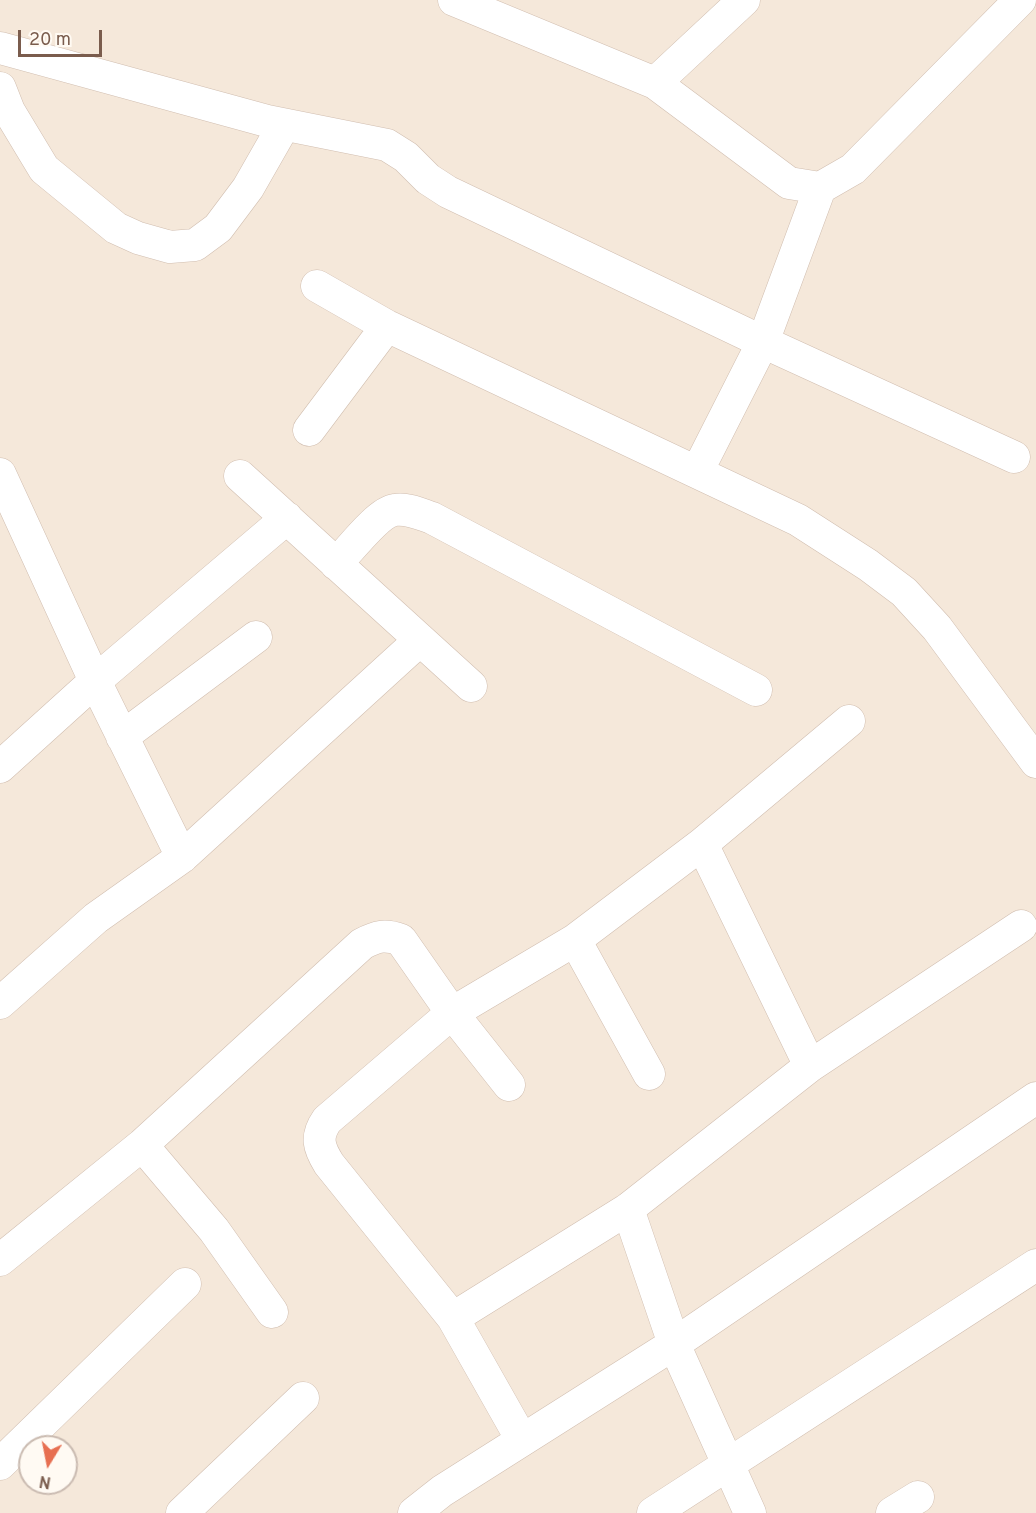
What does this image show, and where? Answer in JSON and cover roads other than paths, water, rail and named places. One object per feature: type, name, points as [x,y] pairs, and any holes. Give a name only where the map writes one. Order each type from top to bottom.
[{"type":"street","points":[[454,0],[655,83],[789,183],[820,188],[853,169],[1020,0]]},
{"type":"street","points":[[655,83],[744,0]]},
{"type":"street","points":[[0,48],[284,125],[367,139],[387,145],[406,157],[428,179],[448,192],[763,342],[1014,457]]},
{"type":"street","points":[[0,88],[9,111],[44,169],[116,228],[138,238],[170,246],[195,245],[218,228],[248,188],[284,125]]},
{"type":"street","points":[[698,470],[763,342],[820,188]]},
{"type":"street","points":[[317,286],[387,326],[698,470],[798,520],[904,592],[937,628],[1036,762]]},
{"type":"street","points":[[309,430],[387,326]]},
{"type":"street","points":[[0,474],[95,681],[182,857]]},
{"type":"street","points":[[240,476],[471,686]]},
{"type":"street","points":[[336,564],[378,520],[393,510],[408,509],[432,518],[756,690]]},
{"type":"street","points":[[0,768],[95,681],[287,518]]},
{"type":"street","points":[[122,737],[256,637]]},
{"type":"street","points":[[0,1003],[96,918],[182,857],[420,640]]},
{"type":"street","points":[[522,1440],[453,1318],[329,1164],[318,1141],[327,1120],[452,1013],[574,940],[702,844],[849,721]]},
{"type":"street","points":[[702,844],[810,1066]]},
{"type":"street","points":[[453,1318],[628,1209],[810,1066],[1021,926]]},
{"type":"street","points":[[0,1260],[142,1145],[362,944],[376,936],[390,936],[401,940],[452,1013],[509,1085]]},
{"type":"street","points":[[574,940],[649,1074]]},
{"type":"street","points":[[414,1513],[449,1502],[522,1440],[674,1344],[1036,1098]]},
{"type":"street","points":[[142,1145],[214,1230],[272,1312]]},
{"type":"street","points":[[628,1209],[674,1344],[750,1513]]},
{"type":"street","points":[[653,1513],[1036,1264]]},
{"type":"street","points":[[0,1464],[185,1284]]},
{"type":"street","points":[[182,1513],[303,1398]]},
{"type":"street","points":[[892,1513],[918,1497]]}]
